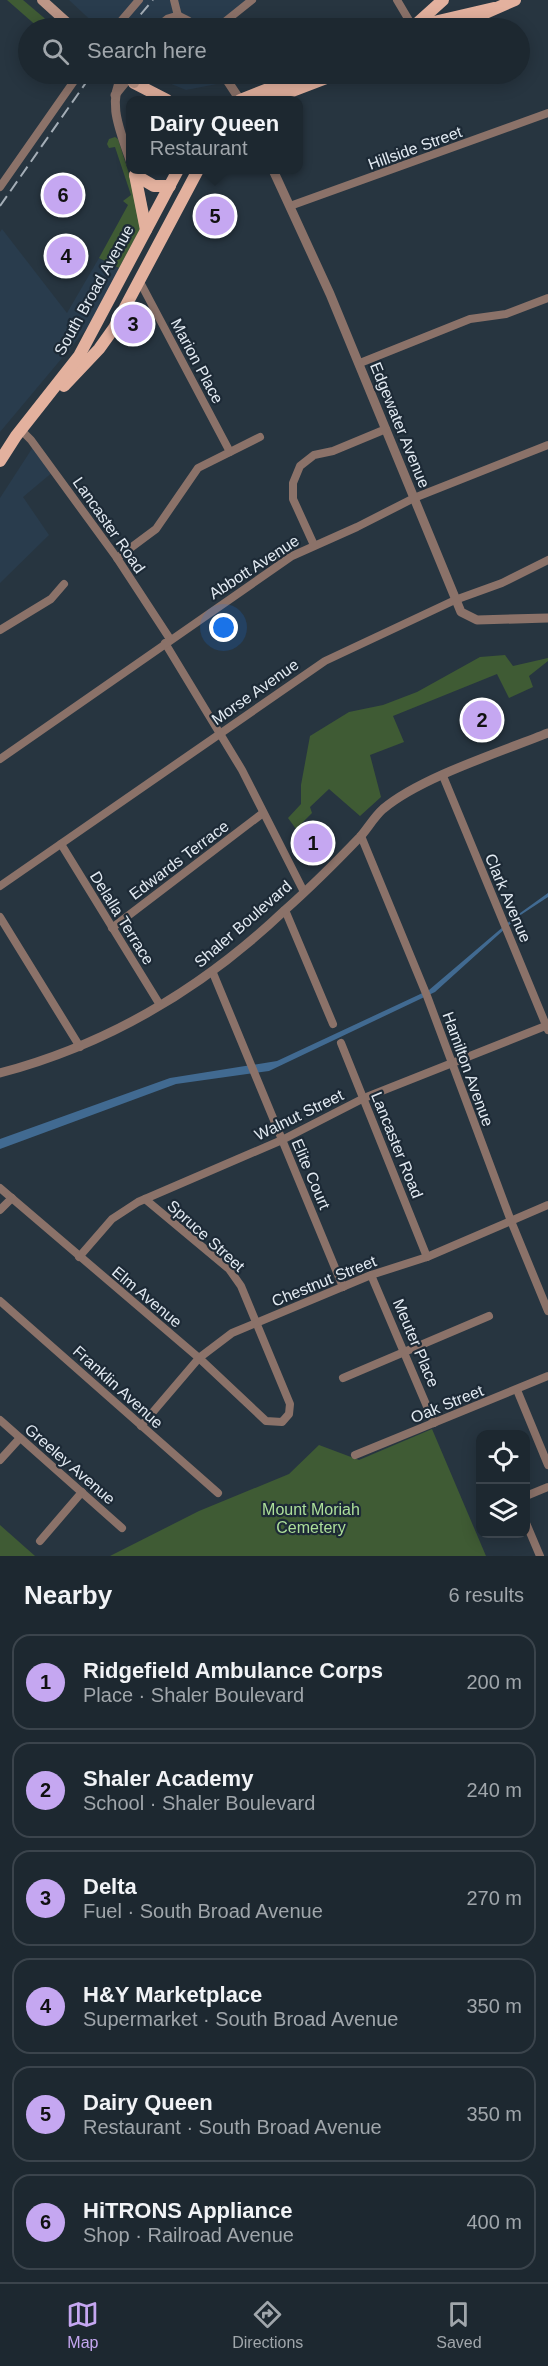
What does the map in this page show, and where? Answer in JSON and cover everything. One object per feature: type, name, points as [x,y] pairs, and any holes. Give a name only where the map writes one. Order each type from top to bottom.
[{"type":"main road","points":[[42,0],[62,18]]},
{"type":"main road","points":[[422,18],[443,0]]},
{"type":"main road","points":[[472,18],[515,0]]},
{"type":"main road","points":[[452,18],[494,8]]},
{"type":"main road","points":[[138,84],[149,96]]},
{"type":"main road","points":[[142,84],[161,96]]},
{"type":"main road","points":[[250,96],[281,84]]},
{"type":"main road","points":[[279,96],[311,84]]},
{"type":"main road","points":[[134,174],[146,230]]},
{"type":"main road","points":[[139,174],[151,185],[170,186]]},
{"type":"main road","name":"South Broad Avenue","points":[[47,400],[79,356],[176,174]]},
{"type":"main road","name":"South Broad Avenue","points":[[47,400],[70,381],[99,349],[114,328],[196,174]]},
{"type":"main road","points":[[129,262],[132,273],[140,282]]},
{"type":"main road","points":[[0,461],[21,430],[47,400]]},
{"type":"street","points":[[124,18],[139,0]]},
{"type":"street","points":[[174,0],[178,16]]},
{"type":"street","points":[[230,18],[252,0]]},
{"type":"street","points":[[397,0],[406,18]]},
{"type":"street","points":[[171,18],[178,16],[182,18]]},
{"type":"street","points":[[0,187],[72,84]]},
{"type":"street","points":[[119,84],[114,96],[116,116],[126,147]]},
{"type":"street","points":[[114,96],[127,84]]},
{"type":"street","name":"Hillside Street","points":[[290,206],[548,113]]},
{"type":"street","name":"Edgewater Avenue","points":[[275,174],[360,363],[454,600],[461,612],[477,620],[548,618]]},
{"type":"street","name":"Marion Place","points":[[140,282],[230,452]]},
{"type":"street","points":[[360,363],[470,319],[506,314],[548,298]]},
{"type":"street","points":[[314,545],[293,499],[293,483],[300,466],[314,455],[333,451],[386,429]]},
{"type":"street","name":"Lancaster Road","points":[[21,430],[32,440],[117,558],[220,733],[304,892]]},
{"type":"street","points":[[117,558],[156,529],[198,468],[260,437]]},
{"type":"street","name":"Abbott Avenue","points":[[0,759],[269,570],[314,545],[357,527],[414,498],[548,445]]},
{"type":"street","name":"Morse Avenue","points":[[0,886],[325,662],[454,600],[502,583],[548,560]]},
{"type":"street","points":[[1,626],[51,599],[64,584]]},
{"type":"street","name":"Shaler Boulevard","points":[[0,1072],[80,1047],[160,1005],[213,973],[304,892],[361,836],[382,810],[406,793],[548,733]]},
{"type":"street","name":"Clark Avenue","points":[[443,777],[547,1027]]},
{"type":"street","name":"Edwards Terrace","points":[[112,928],[263,813]]},
{"type":"street","name":"Hamilton Avenue","points":[[361,836],[426,994],[511,1221],[548,1311]]},
{"type":"street","name":"Delalla Terrace","points":[[61,844],[160,1005]]},
{"type":"street","points":[[285,910],[333,1024]]},
{"type":"street","points":[[0,917],[80,1047]]},
{"type":"street","name":"Elite Court","points":[[213,973],[343,1287]]},
{"type":"street","name":"Walnut Street","points":[[79,1257],[112,1219],[145,1199],[282,1140],[364,1098],[547,1027]]},
{"type":"street","name":"Lancaster Road","points":[[341,1043],[427,1257]]},
{"type":"street","name":"Elm Avenue","points":[[0,1188],[199,1358],[266,1421],[276,1424]]},
{"type":"street","points":[[0,1210],[12,1198]]},
{"type":"street","name":"Spruce Street","points":[[145,1199],[229,1269],[241,1286],[290,1404],[286,1419],[276,1424]]},
{"type":"street","name":"Chestnut Street","points":[[141,1426],[199,1358],[232,1333],[371,1275],[427,1257],[548,1205]]},
{"type":"street","name":"Meuter Place","points":[[371,1275],[406,1352],[434,1423]]},
{"type":"street","name":"Franklin Avenue","points":[[0,1301],[218,1492]]},
{"type":"street","points":[[343,1378],[489,1316]]},
{"type":"street","name":"Oak Street","points":[[355,1455],[548,1376]]},
{"type":"street","points":[[517,1390],[548,1465]]},
{"type":"street","name":"Greeley Avenue","points":[[0,1420],[122,1528]]},
{"type":"street","points":[[0,1460],[20,1438]]},
{"type":"street","points":[[530,1494],[548,1487]]},
{"type":"street","points":[[40,1541],[82,1492]]},
{"type":"street","points":[[530,1534],[540,1556]]},
{"type":"shaded area","points":[[69,0],[253,0],[232,18],[88,18]]},
{"type":"shaded area","points":[[171,84],[217,84],[186,90]]},
{"type":"shaded area","points":[[2,229],[67,313],[99,258],[120,269],[88,327],[0,432],[0,232]]},
{"type":"shaded area","points":[[35,444],[54,471],[23,497],[49,535],[0,583],[0,498]]},
{"type":"green space","points":[[7,0],[23,0],[44,18],[28,18]]},
{"type":"green space","points":[[115,137],[118,139],[126,164],[126,174],[129,174],[141,212],[140,229],[119,268],[99,258],[128,205],[123,201],[131,195],[115,147],[109,148],[107,144],[109,139]]},
{"type":"green space","points":[[505,655],[513,666],[548,658],[548,661],[529,676],[533,687],[509,698],[497,674],[393,716],[404,742],[370,755],[381,797],[360,816],[329,789],[310,807],[312,813],[296,829],[288,818],[301,804],[301,785],[310,736],[349,712],[383,705],[417,692],[480,657]]},
{"type":"green space","name":"Mount Moriah Cemetery","points":[[432,1429],[476,1532],[476,1538],[478,1538],[486,1556],[110,1556],[199,1511],[289,1474],[319,1445],[359,1460]]},
{"type":"green space","points":[[0,1525],[35,1556],[0,1556]]},
{"type":"water","points":[[548,893],[548,897],[519,916],[435,992],[269,1071],[176,1084],[0,1149],[0,1139],[170,1078],[277,1061],[429,990],[516,916]]},
{"type":"railway","points":[[138,18],[153,0]]},
{"type":"railway","points":[[0,206],[85,84]]},
{"type":"place","name":"HiTRONS Appliance","points":[[63,195]]},
{"type":"place","name":"Dairy Queen","points":[[215,216]]},
{"type":"place","name":"H&Y Marketplace","points":[[66,256]]},
{"type":"place","name":"Delta","points":[[133,324]]},
{"type":"place","name":"Shaler Academy","points":[[482,720]]},
{"type":"place","name":"Ridgefield Ambulance Corps","points":[[313,843]]}]
